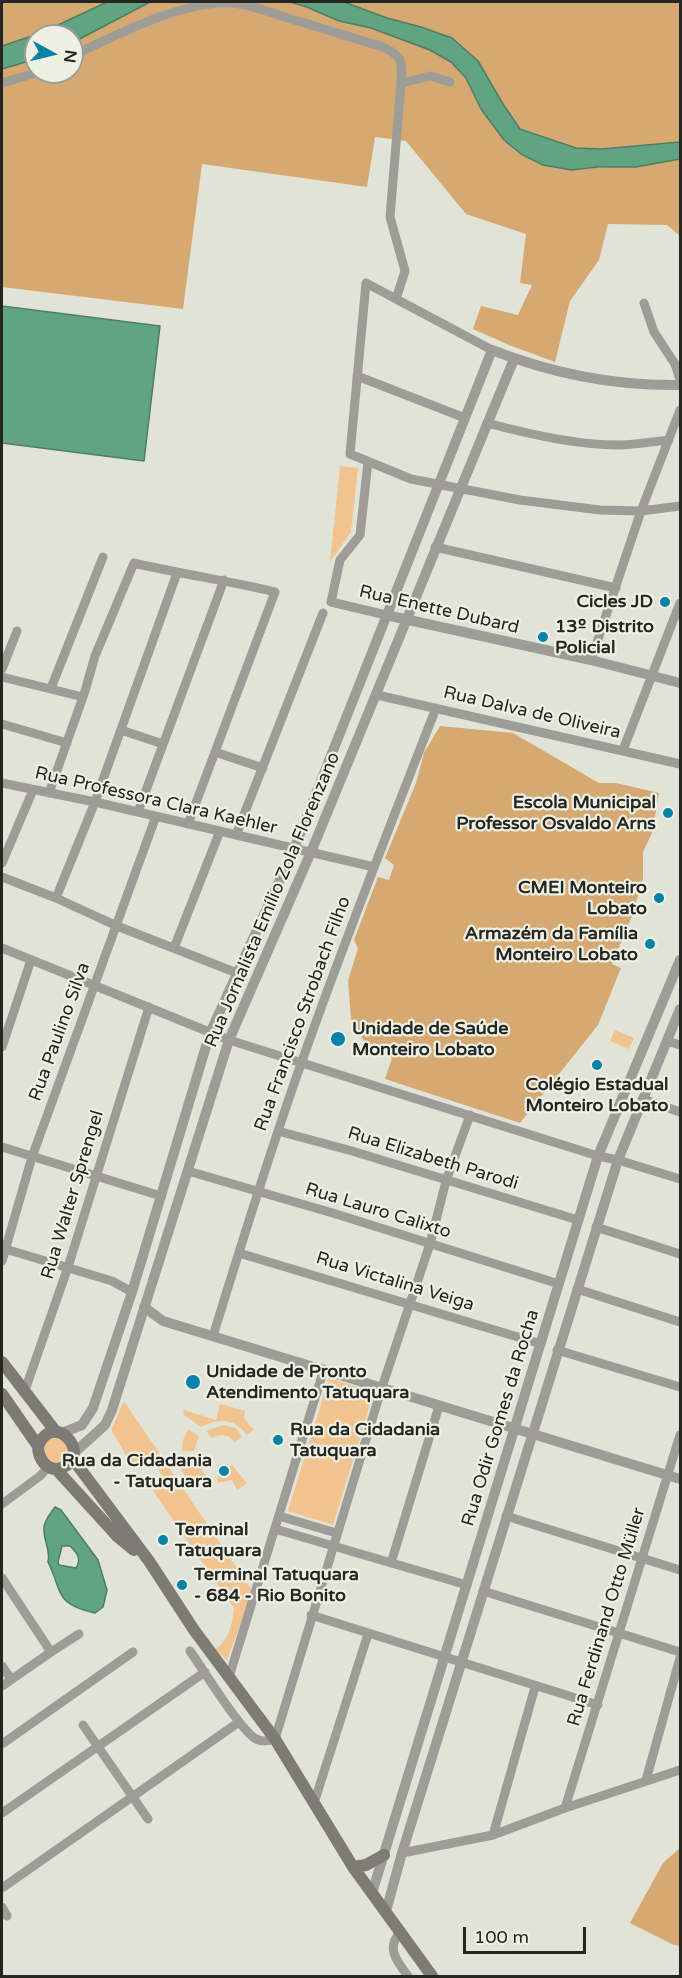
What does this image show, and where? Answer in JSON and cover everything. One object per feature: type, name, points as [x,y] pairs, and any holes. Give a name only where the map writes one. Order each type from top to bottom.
[{"type":"main road","points":[[2,1362],[24,1393],[59,1433],[71,1441],[73,1455],[149,1561],[194,1630],[275,1739],[353,1867],[432,1977]]},
{"type":"main road","points":[[2,1394],[38,1446],[39,1458],[52,1468],[117,1536],[149,1561]]},
{"type":"main road","points":[[38,1446],[45,1436],[59,1433]]},
{"type":"main road","points":[[52,1468],[66,1466],[73,1455]]},
{"type":"main road","points":[[353,1867],[366,1865],[384,1855]]},
{"type":"street","points":[[84,51],[172,13],[206,4],[233,3],[383,47],[396,54],[402,63],[390,217],[405,271],[396,298]]},
{"type":"street","points":[[2,83],[24,76]]},
{"type":"street","points":[[401,83],[430,76],[450,82]]},
{"type":"street","points":[[681,385],[649,386],[608,382],[567,374],[514,359],[492,350],[366,283],[350,454],[411,479],[520,500],[600,510],[641,511],[681,506]]},
{"type":"street","points":[[644,303],[654,332],[675,364],[681,380]]},
{"type":"street","name":"Rua Jornalista Emílio Zola Florenzano","points":[[59,1433],[82,1425],[93,1408],[132,1292],[210,1033],[294,849],[492,350]]},
{"type":"street","name":"Rua Jornalista Emílio Zola Florenzano","points":[[73,1455],[105,1425],[116,1397],[229,1040],[311,852],[514,359]]},
{"type":"street","points":[[357,376],[465,418]]},
{"type":"street","points":[[591,660],[641,511],[681,410]]},
{"type":"street","points":[[487,423],[529,435],[576,441],[621,445],[669,440]]},
{"type":"street","name":"Rua Enette Dubard","points":[[368,462],[360,535],[340,560],[331,602],[591,660],[681,683]]},
{"type":"street","points":[[435,547],[616,588]]},
{"type":"street","points":[[51,688],[103,557]]},
{"type":"street","points":[[50,793],[95,656],[134,563],[275,592],[188,824]]},
{"type":"street","points":[[56,898],[95,802],[177,573]]},
{"type":"street","points":[[138,812],[224,580]]},
{"type":"street","points":[[623,750],[681,603]]},
{"type":"street","points":[[236,835],[323,613]]},
{"type":"street","points":[[2,669],[17,631]]},
{"type":"street","points":[[2,676],[83,697]]},
{"type":"street","name":"Rua Dalva de Oliveira","points":[[376,695],[681,764]]},
{"type":"street","name":"Rua Francisco Strobach Filho","points":[[213,1336],[257,1192],[301,1063],[436,708]]},
{"type":"street","points":[[2,724],[67,743]]},
{"type":"street","points":[[121,730],[164,744]]},
{"type":"street","points":[[215,752],[262,768]]},
{"type":"street","name":"Rua Professora Clara Kaehler","points":[[2,783],[95,802],[374,867]]},
{"type":"street","points":[[2,863],[33,790]]},
{"type":"street","name":"Rua Paulino Silva","points":[[2,1261],[3,1249],[32,1157],[156,816]]},
{"type":"street","points":[[174,948],[220,831]]},
{"type":"street","points":[[2,877],[237,974]]},
{"type":"street","points":[[2,948],[229,1040],[598,1156],[681,1179]]},
{"type":"street","points":[[2,1047],[31,960]]},
{"type":"street","name":"Rua Odir Gomes da Rocha","points":[[372,1893],[598,1156],[681,960]]},
{"type":"street","name":"Rua Walter Sprengel","points":[[24,1393],[68,1267],[149,1007]]},
{"type":"street","name":"Rua Odir Gomes da Rocha","points":[[386,1911],[460,1663],[596,1227],[618,1160],[681,1009]]},
{"type":"street","points":[[667,1041],[681,1045]]},
{"type":"street","points":[[643,1099],[681,1112]]},
{"type":"street","points":[[190,1651],[239,1722],[253,1737],[260,1741],[275,1739],[336,1533],[429,1244],[446,1181],[470,1115]]},
{"type":"street","name":"Rua Elizabeth Parodi","points":[[278,1131],[352,1151],[578,1220]]},
{"type":"street","points":[[2,1147],[161,1196]]},
{"type":"street","name":"Rua Lauro Calixto","points":[[188,1171],[336,1214],[559,1284]]},
{"type":"street","points":[[596,1227],[681,1254]]},
{"type":"street","points":[[146,1246],[156,1245],[162,1251]]},
{"type":"street","points":[[3,1249],[112,1281],[132,1292]]},
{"type":"street","name":"Rua Victalina Veiga","points":[[239,1253],[541,1344]]},
{"type":"street","points":[[576,1289],[681,1322]]},
{"type":"street","points":[[144,1307],[164,1321],[681,1479]]},
{"type":"street","points":[[557,1350],[681,1387]]},
{"type":"street","points":[[229,1677],[324,1369]]},
{"type":"street","points":[[391,1563],[439,1406]]},
{"type":"street","name":"Rua Ferdinand Otto Müller","points":[[565,1808],[681,1435]]},
{"type":"street","points":[[2,1504],[52,1468]]},
{"type":"street","points":[[279,1516],[336,1533]]},
{"type":"street","points":[[506,1516],[681,1570]]},
{"type":"street","points":[[275,1529],[467,1585]]},
{"type":"street","points":[[2,1578],[51,1652]]},
{"type":"street","points":[[483,1590],[681,1652]]},
{"type":"street","points":[[311,1615],[598,1705]]},
{"type":"street","points":[[2,1686],[79,1634]]},
{"type":"street","points":[[314,1803],[368,1634]]},
{"type":"street","points":[[2,1743],[133,1652]]},
{"type":"street","points":[[646,1780],[681,1659]]},
{"type":"street","points":[[2,1666],[11,1679]]},
{"type":"street","points":[[2,1813],[205,1672]]},
{"type":"street","points":[[493,1835],[535,1686]]},
{"type":"street","points":[[2,1888],[239,1722]]},
{"type":"street","points":[[83,1725],[148,1820]]},
{"type":"street","points":[[402,1853],[493,1835],[565,1808],[681,1770]]},
{"type":"street","points":[[2,1907],[7,1916]]},
{"type":"street","points":[[401,1932],[393,1942],[393,1952],[395,1960],[408,1977]]},
{"type":"shaded area","points":[[2,2],[107,2],[60,24],[24,24],[24,39],[2,46]]},
{"type":"shaded area","points":[[107,2],[150,2],[84,37],[84,24],[60,24]]},
{"type":"shaded area","points":[[150,2],[290,2],[339,21],[371,28],[430,50],[451,62],[466,78],[481,109],[571,170],[640,165],[680,159],[680,236],[667,225],[608,224],[599,260],[570,301],[555,362],[473,329],[481,306],[518,315],[532,285],[520,283],[526,234],[466,214],[406,141],[375,137],[367,187],[202,164],[183,309],[2,287],[2,69],[24,63],[24,84],[84,84],[84,37]]},
{"type":"shaded area","points":[[290,2],[344,2],[452,38],[478,61],[520,129],[576,148],[602,149],[680,142],[680,159],[636,167],[571,170],[543,165],[521,154],[504,140],[481,109],[466,78],[451,62],[430,50],[371,28],[339,21]]},
{"type":"shaded area","points":[[344,2],[680,2],[680,142],[602,149],[576,148],[520,128],[503,104],[421,27],[387,18]]},
{"type":"shaded area","points":[[24,39],[24,63],[2,69],[2,46]]},
{"type":"shaded area","points":[[2,306],[160,326],[144,461],[2,443]]},
{"type":"shaded area","points":[[340,466],[358,468],[351,532],[330,562]]},
{"type":"shaded area","points":[[440,726],[513,733],[599,783],[616,783],[659,793],[652,833],[643,852],[643,879],[632,916],[612,964],[621,968],[598,1025],[520,1123],[385,1079],[392,1058],[364,1041],[351,1019],[348,981],[358,948],[354,940],[378,877],[389,880],[394,865],[385,858],[416,783],[424,753]]},
{"type":"shaded area","points":[[615,1030],[634,1038],[629,1049],[610,1041]]},
{"type":"shaded area","points":[[329,1378],[374,1392],[333,1525],[288,1511]]},
{"type":"shaded area","points":[[124,1401],[253,1592],[227,1660],[215,1649],[227,1636],[234,1608],[153,1491],[166,1481],[150,1458],[134,1469],[111,1430]]},
{"type":"shaded area","points":[[220,1404],[245,1411],[244,1418],[254,1430],[247,1435],[237,1425],[226,1421],[214,1422],[201,1427],[183,1414],[184,1410],[216,1420]]},
{"type":"shaded area","points":[[223,1425],[236,1428],[242,1437],[235,1442],[224,1435],[212,1438],[206,1431]]},
{"type":"shaded area","points":[[188,1429],[199,1436],[194,1451],[182,1451],[183,1440]]},
{"type":"shaded area","points":[[56,1438],[61,1439],[67,1445],[67,1455],[61,1461],[56,1462],[51,1461],[45,1455],[44,1450],[45,1445],[51,1439]]},
{"type":"shaded area","points":[[195,1461],[208,1478],[202,1488],[190,1477],[186,1479],[180,1467]]},
{"type":"shaded area","points":[[232,1465],[247,1483],[237,1490],[232,1480],[217,1483],[219,1469]]},
{"type":"shaded area","points":[[55,1507],[61,1510],[98,1560],[107,1590],[103,1607],[95,1613],[66,1601],[48,1562],[44,1525]],"holes":[[[62,1546],[70,1546],[78,1556],[79,1561],[76,1568],[59,1565],[58,1562]]]},
{"type":"shaded area","points":[[680,1848],[680,1946],[630,1923],[663,1863]]},
{"type":"place","name":"Cicles JD","points":[[665,602]]},
{"type":"place","name":"13º Distrito Policial","points":[[543,637]]},
{"type":"place","name":"Escola Municipal Professor Osvaldo Arns","points":[[668,813]]},
{"type":"place","name":"CMEI Monteiro Lobato","points":[[659,898]]},
{"type":"place","name":"Armazém da Família Monteiro Lobato","points":[[650,944]]},
{"type":"place","name":"Unidade de Saúde Monteiro Lobato","points":[[338,1039]]},
{"type":"place","name":"Colégio Estadual Monteiro Lobato","points":[[597,1065]]},
{"type":"place","name":"Unidade de Pronto Atendimento Tatuquara","points":[[193,1382]]},
{"type":"place","name":"Rua da Cidadania Tatuquara","points":[[278,1440]]},
{"type":"place","name":"Rua da Cidadania - Tatuquara","points":[[224,1471]]},
{"type":"place","name":"Terminal Tatuquara","points":[[163,1540]]},
{"type":"place","name":"Terminal Tatuquara - 684 - Rio Bonito","points":[[182,1585]]}]
